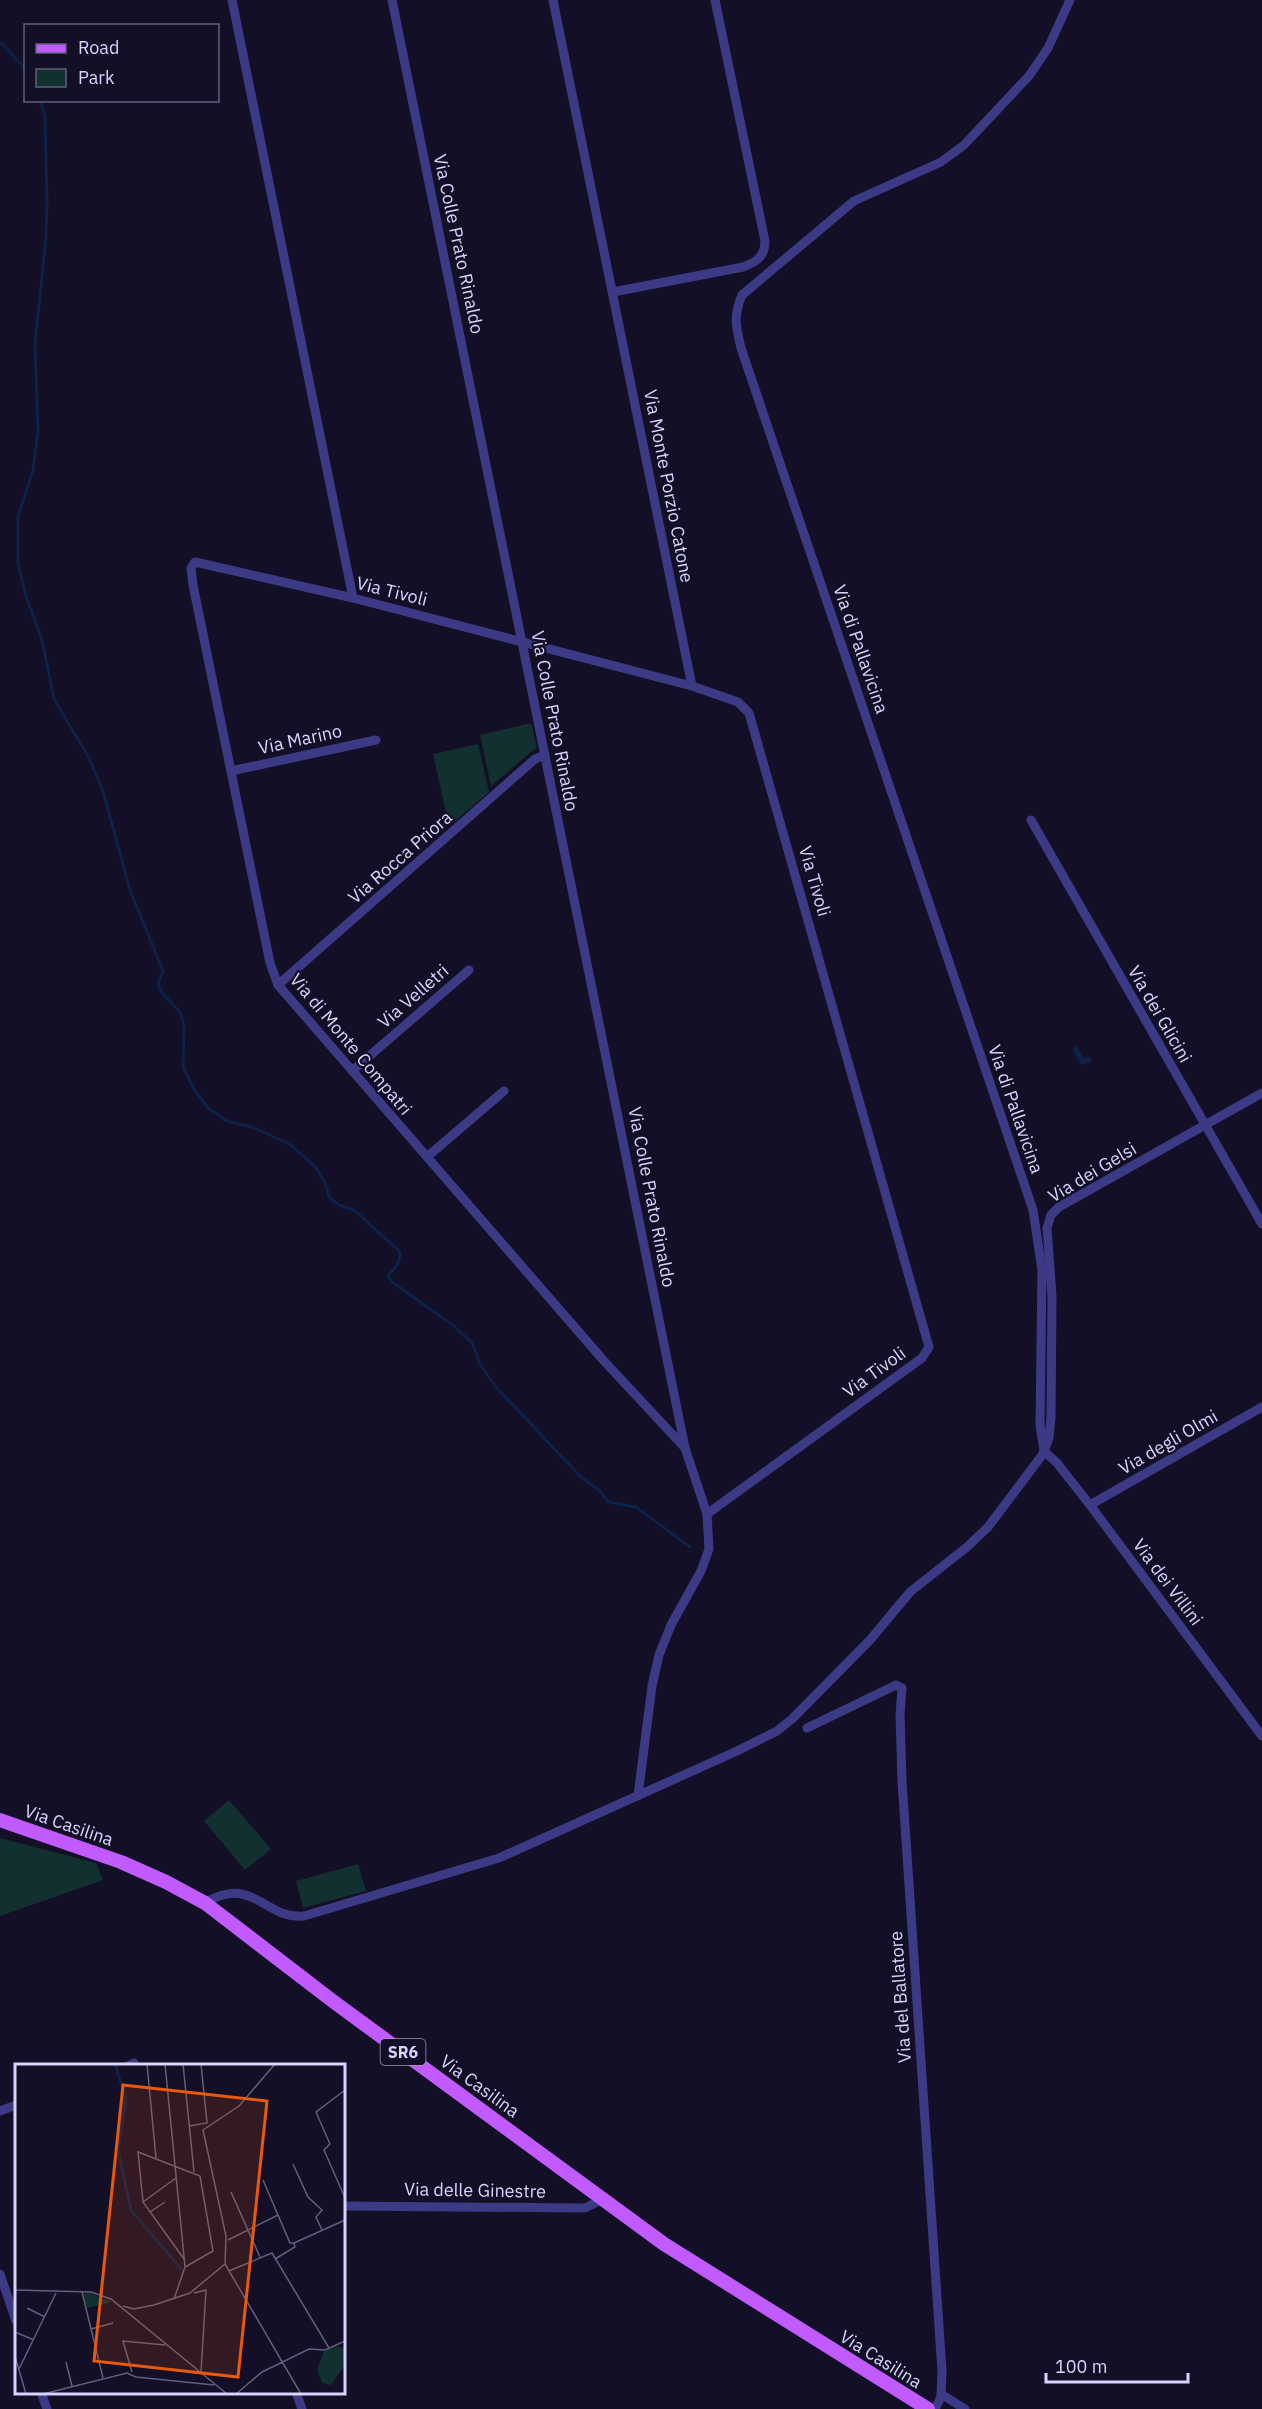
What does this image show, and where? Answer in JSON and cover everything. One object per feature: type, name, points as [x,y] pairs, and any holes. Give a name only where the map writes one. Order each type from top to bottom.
[{"type":"main road","name":"Via Casilina","points":[[0,1820],[121,1862],[205,1903],[334,2002],[664,2244],[927,2409]]},
{"type":"street","points":[[232,0],[352,598]]},
{"type":"street","name":"Via Colle Prato Rinaldo","points":[[392,0],[685,1448],[707,1514],[709,1538],[706,1559],[671,1625],[659,1655],[652,1686],[638,1796]]},
{"type":"street","name":"Via Monte Porzio Catone","points":[[553,0],[692,686]]},
{"type":"street","points":[[613,292],[743,267],[756,262],[764,254],[765,241],[715,0]]},
{"type":"street","name":"Via di Pallavicina","points":[[1044,1451],[1040,1425],[1042,1270],[1033,1210],[741,348],[736,325],[736,309],[742,295],[854,201],[941,162],[964,145],[1029,76],[1048,48],[1070,0]]},
{"type":"street","name":"Via Tivoli","points":[[193,563],[198,561],[352,598],[692,686],[738,702],[749,712],[929,1347],[922,1358],[707,1514]]},
{"type":"street","name":"Via di Monte Compatri","points":[[193,563],[192,577],[231,771],[270,963],[278,985],[604,1361],[685,1448]]},
{"type":"street","name":"Via Marino","points":[[231,771],[376,740]]},
{"type":"street","name":"Via Rocca Priora","points":[[278,985],[536,759],[545,755]]},
{"type":"street","name":"Via dei Glicini","points":[[1031,820],[1262,1224]]},
{"type":"street","name":"Via Velletri","points":[[352,1071],[469,970]]},
{"type":"street","points":[[427,1157],[504,1091]]},
{"type":"street","name":"Via dei Gelsi","points":[[1044,1451],[1049,1438],[1051,1418],[1052,1281],[1047,1230],[1050,1217],[1059,1208],[1262,1093]]},
{"type":"street","name":"Via degli Olmi","points":[[1090,1505],[1262,1407]]},
{"type":"street","points":[[205,1903],[223,1895],[242,1893],[253,1896],[285,1915],[294,1917],[309,1915],[481,1864],[638,1796],[768,1736],[785,1725],[875,1635],[910,1592],[983,1532],[1044,1451]]},
{"type":"street","name":"Via dei Villini","points":[[1044,1451],[1057,1463],[1090,1505],[1262,1736]]},
{"type":"street","name":"Via del Ballatore","points":[[807,1728],[896,1685],[902,1686],[900,1715],[902,1781],[931,2202],[941,2394],[935,2409]]},
{"type":"street","points":[[0,2111],[15,2105]]},
{"type":"street","name":"Via delle Ginestre","points":[[345,2206],[585,2208],[603,2199]]},
{"type":"street","points":[[0,2274],[15,2318]]},
{"type":"street","points":[[43,2394],[47,2409]]},
{"type":"street","points":[[297,2394],[302,2409]]},
{"type":"street","points":[[941,2394],[965,2409]]},
{"type":"green space","points":[[531,723],[537,747],[491,786],[480,735]]},
{"type":"green space","points":[[478,744],[489,792],[449,826],[433,754]]},
{"type":"green space","points":[[229,1800],[271,1849],[245,1870],[204,1821]]},
{"type":"green space","points":[[0,1838],[96,1863],[103,1880],[0,1916]]},
{"type":"green space","points":[[358,1864],[366,1891],[303,1908],[296,1881]]},
{"type":"water","points":[[1077,1046],[1083,1058],[1090,1057],[1092,1062],[1081,1065],[1072,1049]]},
{"type":"waterway","points":[[0,42],[24,67]]},
{"type":"waterway","points":[[41,102],[45,116],[47,201],[46,238],[35,343],[38,431],[33,470],[18,517],[18,563],[26,596],[42,640],[54,699],[89,758],[103,791],[130,890],[163,971],[158,984],[162,993],[181,1013],[184,1027],[183,1067],[194,1089],[208,1108],[227,1121],[255,1128],[291,1145],[316,1168],[325,1182],[329,1197],[339,1205],[354,1210],[400,1252],[397,1265],[388,1275],[392,1282],[454,1326],[472,1343],[481,1366],[496,1387],[581,1477],[600,1491],[608,1502],[636,1507],[690,1547]]}]
